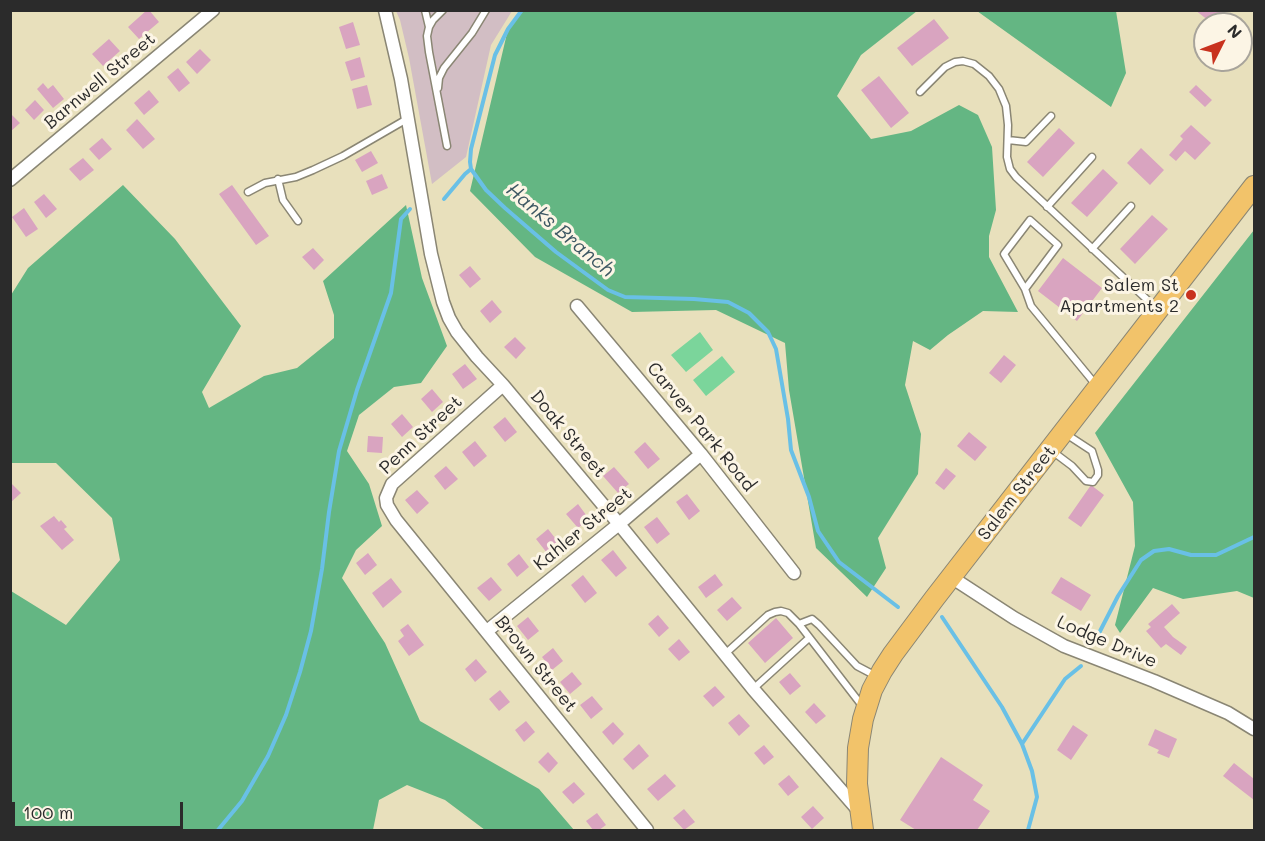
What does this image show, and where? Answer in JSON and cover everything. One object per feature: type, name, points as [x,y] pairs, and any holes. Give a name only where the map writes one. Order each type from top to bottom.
[{"type":"main road","name":"Salem Street","points":[[862,823],[857,766],[858,748],[872,690],[893,654],[1254,186]]},
{"type":"street","name":"Doak Street","points":[[385,10],[401,79],[431,254],[443,302],[457,332],[619,524],[862,823]]},
{"type":"street","name":"Barnwell Street","points":[[10,180],[210,11]]},
{"type":"street","name":"Carver Park Road","points":[[577,306],[701,454],[794,573]]},
{"type":"street","name":"Penn Street","points":[[396,520],[387,505],[386,498],[392,484],[503,386]]},
{"type":"street","name":"Kahler Street","points":[[487,631],[701,454]]},
{"type":"street","name":"Brown Street","points":[[396,520],[647,831]]},
{"type":"street","name":"Lodge Drive","points":[[951,577],[1014,618],[1064,646],[1228,713],[1254,729]]},
{"type":"lane","points":[[425,10],[429,27]]},
{"type":"lane","points":[[443,10],[429,27],[427,36],[447,146]]},
{"type":"lane","points":[[437,93],[439,78],[444,68],[472,33],[486,10]]},
{"type":"lane","points":[[920,92],[945,68],[955,62],[963,61],[974,64],[988,76],[999,89],[1006,106],[1007,157],[1010,169],[1047,207],[1158,310]]},
{"type":"lane","points":[[1008,140],[1026,142],[1051,116]]},
{"type":"lane","points":[[248,192],[265,183],[296,177],[313,170],[343,156],[408,119]]},
{"type":"lane","points":[[1047,207],[1092,157]]},
{"type":"lane","points":[[278,179],[283,200],[298,221]]},
{"type":"lane","points":[[1092,249],[1131,206]]},
{"type":"lane","points":[[1025,289],[1058,245],[1030,220],[1004,254],[1025,289],[1031,306],[1098,388]]},
{"type":"lane","points":[[1050,450],[1072,466],[1086,481],[1093,482],[1098,475],[1098,470],[1092,451],[1064,432]]},
{"type":"lane","points":[[725,654],[768,615],[775,612],[788,613],[866,711]]},
{"type":"lane","points":[[799,624],[812,619],[857,666],[879,678]]},
{"type":"lane","points":[[753,689],[810,640]]},
{"type":"shaded area","points":[[396,11],[512,11],[491,45],[466,157],[432,184],[409,58]]},
{"type":"green space","points":[[520,11],[917,11],[861,55],[837,96],[871,139],[911,131],[959,105],[978,115],[992,147],[996,210],[989,236],[989,257],[1018,312],[983,311],[930,350],[913,341],[905,385],[921,434],[918,474],[878,538],[886,568],[867,597],[816,548],[789,390],[785,343],[716,310],[632,312],[535,257],[470,191],[508,29]]},
{"type":"green space","points":[[977,11],[1116,11],[1126,73],[1111,107]]},
{"type":"green space","points":[[123,185],[175,239],[241,326],[202,392],[209,408],[264,376],[297,368],[334,338],[334,315],[323,281],[406,205],[422,278],[447,346],[421,383],[394,387],[359,415],[347,451],[369,484],[382,526],[356,550],[342,578],[385,643],[420,721],[539,789],[574,830],[485,830],[445,800],[407,785],[379,800],[373,830],[11,830],[11,591],[66,625],[120,560],[112,518],[56,463],[11,463],[11,295],[28,268]]},
{"type":"green space","points":[[1254,230],[1254,598],[1237,591],[1183,599],[1153,588],[1120,633],[1115,625],[1135,546],[1133,502],[1095,433]]},
{"type":"green space","points":[[700,332],[713,350],[686,372],[671,355]]},
{"type":"green space","points":[[722,356],[735,372],[706,396],[693,380]]},
{"type":"building","points":[[147,10],[159,22],[139,39],[128,27]]},
{"type":"building","points":[[1195,10],[1226,10],[1224,12],[1198,12]]},
{"type":"building","points":[[934,19],[949,38],[912,66],[897,48]]},
{"type":"building","points":[[353,22],[360,45],[346,49],[339,27]]},
{"type":"building","points":[[109,39],[120,51],[103,66],[92,54]]},
{"type":"building","points":[[200,49],[211,60],[197,74],[186,62]]},
{"type":"building","points":[[360,57],[365,77],[351,81],[345,62]]},
{"type":"building","points":[[178,68],[190,83],[179,92],[167,77]]},
{"type":"building","points":[[879,76],[909,113],[891,128],[861,90]]},
{"type":"building","points":[[43,83],[48,89],[53,85],[64,99],[53,108],[37,89]]},
{"type":"building","points":[[367,85],[372,105],[357,109],[352,89]]},
{"type":"building","points":[[1196,85],[1212,100],[1205,107],[1189,92]]},
{"type":"building","points":[[149,90],[159,102],[144,115],[134,103]]},
{"type":"building","points":[[35,100],[44,110],[34,120],[25,110]]},
{"type":"building","points":[[10,113],[20,123],[10,132]]},
{"type":"building","points":[[137,119],[155,139],[143,149],[126,130]]},
{"type":"building","points":[[1191,125],[1211,143],[1195,160],[1185,151],[1176,161],[1169,155],[1183,139],[1180,136]]},
{"type":"building","points":[[1059,128],[1075,143],[1043,177],[1027,162]]},
{"type":"building","points":[[102,138],[112,149],[99,160],[89,149]]},
{"type":"building","points":[[1141,148],[1164,170],[1150,185],[1127,163]]},
{"type":"building","points":[[371,151],[378,163],[362,172],[355,160]]},
{"type":"building","points":[[83,158],[94,170],[80,181],[69,169]]},
{"type":"building","points":[[1103,169],[1118,183],[1087,217],[1071,203]]},
{"type":"building","points":[[382,174],[388,188],[372,195],[366,181]]},
{"type":"building","points":[[232,185],[269,236],[256,245],[219,194]]},
{"type":"building","points":[[44,194],[57,209],[46,218],[34,202]]},
{"type":"building","points":[[24,208],[38,229],[26,237],[12,217]]},
{"type":"building","points":[[1152,215],[1168,229],[1135,264],[1120,249]]},
{"type":"building","points":[[313,248],[324,260],[314,270],[302,257]]},
{"type":"building","points":[[1063,258],[1102,288],[1077,321],[1038,291]]},
{"type":"building","points":[[470,266],[481,279],[470,288],[459,275]]},
{"type":"building","points":[[492,300],[502,312],[490,323],[480,311]]},
{"type":"building","points":[[515,337],[526,348],[516,359],[504,347]]},
{"type":"building","points":[[1004,355],[1016,365],[1001,383],[989,373]]},
{"type":"building","points":[[465,364],[477,379],[463,389],[452,374]]},
{"type":"building","points":[[432,389],[443,402],[432,412],[421,399]]},
{"type":"building","points":[[402,414],[413,427],[402,437],[391,424]]},
{"type":"building","points":[[505,417],[517,432],[505,442],[493,427]]},
{"type":"building","points":[[969,432],[987,447],[975,461],[957,446]]},
{"type":"building","points":[[368,436],[383,437],[382,453],[367,452]]},
{"type":"building","points":[[475,441],[487,456],[474,467],[462,452]]},
{"type":"building","points":[[645,442],[660,459],[648,469],[634,452]]},
{"type":"building","points":[[446,466],[458,479],[445,490],[434,476]]},
{"type":"building","points":[[614,467],[629,484],[618,493],[603,476]]},
{"type":"building","points":[[946,468],[956,476],[944,490],[935,483]]},
{"type":"building","points":[[10,482],[21,493],[10,503]]},
{"type":"building","points":[[1091,485],[1104,495],[1081,527],[1068,518]]},
{"type":"building","points":[[417,490],[429,503],[417,514],[405,500]]},
{"type":"building","points":[[687,494],[700,511],[689,520],[676,502]]},
{"type":"building","points":[[578,504],[589,519],[578,528],[566,514]]},
{"type":"building","points":[[54,516],[67,527],[64,529],[74,540],[62,550],[40,526]]},
{"type":"building","points":[[657,517],[670,534],[657,544],[644,527]]},
{"type":"building","points":[[548,529],[559,543],[547,553],[536,539]]},
{"type":"building","points":[[613,550],[627,568],[616,577],[601,560]]},
{"type":"building","points":[[368,553],[377,565],[365,575],[356,563]]},
{"type":"building","points":[[519,554],[529,567],[517,577],[507,564]]},
{"type":"building","points":[[715,574],[723,585],[706,598],[698,587]]},
{"type":"building","points":[[583,575],[597,593],[585,603],[571,585]]},
{"type":"building","points":[[491,577],[502,590],[489,601],[477,588]]},
{"type":"building","points":[[1061,577],[1091,595],[1081,611],[1051,593]]},
{"type":"building","points":[[391,578],[402,592],[383,608],[372,593]]},
{"type":"building","points":[[732,597],[742,608],[727,621],[717,610]]},
{"type":"building","points":[[1172,604],[1180,613],[1164,627],[1187,647],[1181,655],[1166,644],[1161,648],[1146,631],[1151,627],[1148,624]]},
{"type":"building","points":[[658,615],[669,628],[659,637],[648,624]]},
{"type":"building","points":[[528,617],[539,631],[528,640],[517,626]]},
{"type":"building","points":[[776,618],[793,638],[765,663],[748,643]]},
{"type":"building","points":[[408,624],[424,645],[409,656],[398,641],[404,636],[400,630]]},
{"type":"building","points":[[679,639],[690,652],[679,661],[668,649]]},
{"type":"building","points":[[553,648],[563,661],[552,670],[542,657]]},
{"type":"building","points":[[476,659],[487,672],[475,682],[465,669]]},
{"type":"building","points":[[572,672],[582,684],[570,694],[560,682]]},
{"type":"building","points":[[790,673],[801,686],[790,695],[779,682]]},
{"type":"building","points":[[715,686],[725,697],[713,707],[703,696]]},
{"type":"building","points":[[500,690],[510,702],[499,711],[489,699]]},
{"type":"building","points":[[592,696],[603,709],[591,719],[580,705]]},
{"type":"building","points":[[814,703],[826,716],[816,724],[805,712]]},
{"type":"building","points":[[739,714],[750,726],[739,736],[728,723]]},
{"type":"building","points":[[526,721],[535,732],[524,742],[515,730]]},
{"type":"building","points":[[613,722],[624,734],[613,745],[602,732]]},
{"type":"building","points":[[1073,725],[1088,735],[1071,760],[1057,750]]},
{"type":"building","points":[[1155,729],[1177,739],[1169,758],[1157,753],[1159,750],[1148,745]]},
{"type":"building","points":[[639,744],[649,756],[633,770],[623,759]]},
{"type":"building","points":[[764,745],[774,757],[764,765],[754,753]]},
{"type":"building","points":[[548,752],[558,763],[549,773],[538,762]]},
{"type":"building","points":[[941,757],[983,785],[973,800],[990,811],[977,830],[916,830],[900,820]]},
{"type":"building","points":[[1234,763],[1254,779],[1254,800],[1223,776]]},
{"type":"building","points":[[665,774],[676,786],[658,801],[647,789]]},
{"type":"building","points":[[789,775],[799,787],[788,796],[778,784]]},
{"type":"building","points":[[574,782],[585,794],[573,804],[562,792]]},
{"type":"building","points":[[813,806],[824,818],[812,829],[801,817]]},
{"type":"building","points":[[684,809],[695,822],[684,830],[673,818]]},
{"type":"building","points":[[597,813],[606,825],[599,830],[593,830],[586,821]]},
{"type":"waterway","name":"Hanks Branch","points":[[522,10],[508,29],[495,55],[471,149],[471,169],[486,190],[505,208],[556,252],[608,290],[625,297],[728,302],[749,313],[768,332],[776,349],[791,450],[809,497],[818,531],[839,562],[898,607]]},
{"type":"waterway","points":[[444,199],[471,169]]},
{"type":"waterway","points":[[218,830],[242,801],[268,756],[286,715],[300,672],[311,631],[322,569],[339,451],[357,390],[391,293],[401,219],[410,209]]},
{"type":"waterway","name":"Hanks Branch","points":[[1095,641],[1118,596],[1141,560],[1154,551],[1169,549],[1191,555],[1216,555],[1254,537]]},
{"type":"waterway","name":"Hanks Branch","points":[[942,617],[1002,707],[1022,744],[1032,771],[1037,797],[1028,830]]},
{"type":"waterway","name":"Hanks Branch","points":[[1022,744],[1065,679],[1081,666]]},
{"type":"place","name":"Salem St Apartments 2","points":[[1191,295]]}]
